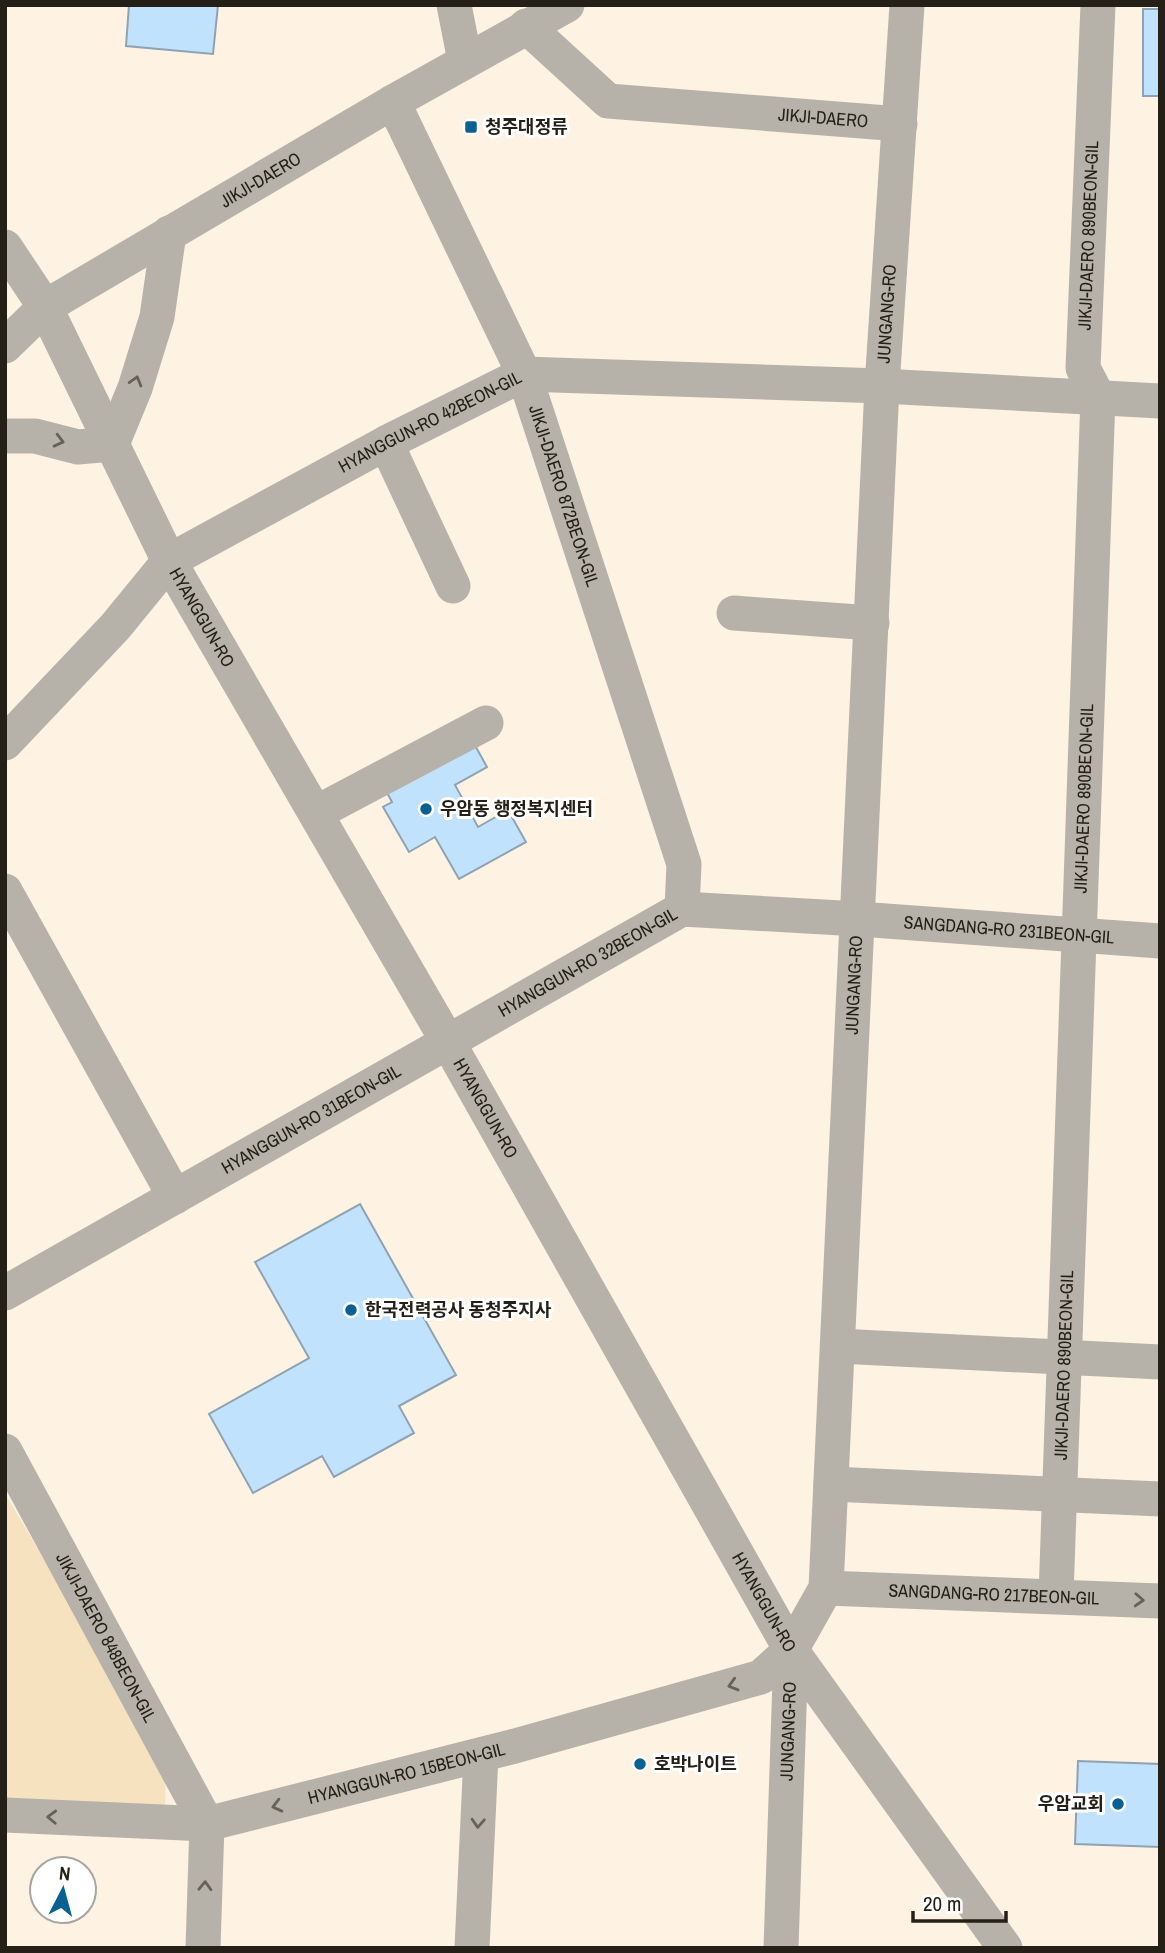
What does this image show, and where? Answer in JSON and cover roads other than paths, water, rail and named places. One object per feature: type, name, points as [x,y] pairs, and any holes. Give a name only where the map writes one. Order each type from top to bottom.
[{"type":"street","points":[[454,5],[465,61]]},
{"type":"street","name":"JIKJI-DAERO","points":[[5,346],[45,307],[393,102],[567,5]]},
{"type":"street","name":"JUNGANG-RO","points":[[781,1948],[791,1650],[826,1588],[882,386],[908,5]]},
{"type":"street","name":"JIKJI-DAERO 890BEON-GIL","points":[[1056,1596],[1077,933],[1098,397],[1083,368],[1098,5]]},
{"type":"street","name":"JIKJI-DAERO","points":[[526,26],[608,100],[900,124]]},
{"type":"street","name":"JIKJI-DAERO 872BEON-GIL","points":[[393,102],[524,374],[684,864],[682,909]]},
{"type":"street","points":[[5,436],[35,436],[78,447],[112,444],[135,388],[157,317],[169,233]]},
{"type":"street","name":"HYANGGUN-RO","points":[[5,247],[45,307],[169,561],[448,1042],[791,1650],[1004,1948]]},
{"type":"street","name":"HYANGGUN-RO 42BEON-GIL","points":[[169,561],[386,443],[524,374],[882,386],[1160,401]]},
{"type":"street","points":[[386,443],[453,586]]},
{"type":"street","points":[[5,743],[115,627],[169,561]]},
{"type":"street","points":[[734,613],[872,623]]},
{"type":"street","points":[[316,813],[486,723]]},
{"type":"street","points":[[5,891],[175,1197]]},
{"type":"street","name":"HYANGGUN-RO 32BEON-GIL","points":[[448,1042],[682,909],[859,919]]},
{"type":"street","name":"SANGDANG-RO 231BEON-GIL","points":[[859,919],[1160,941]]},
{"type":"street","name":"HYANGGUN-RO 31BEON-GIL","points":[[5,1293],[448,1042]]},
{"type":"street","points":[[838,1346],[1160,1362]]},
{"type":"street","name":"JIKJI-DAERO 848BEON-GIL","points":[[5,1451],[207,1824]]},
{"type":"street","points":[[831,1484],[1160,1499]]},
{"type":"street","name":"SANGDANG-RO 217BEON-GIL","points":[[826,1588],[1160,1601]]},
{"type":"street","name":"HYANGGUN-RO 15BEON-GIL","points":[[5,1815],[207,1824],[481,1755],[761,1677],[791,1650]]},
{"type":"street","points":[[471,1948],[481,1755]]},
{"type":"street","points":[[203,1948],[207,1824]]},
{"type":"place","name":"청주대정류","points":[[471,127]]},
{"type":"place","name":"우암동 행정복지센터","points":[[426,809]]},
{"type":"place","name":"한국전력공사 동청주지사","points":[[351,1310]]},
{"type":"place","name":"호박나이트","points":[[640,1764]]},
{"type":"place","name":"우암교회","points":[[1118,1804]]}]
